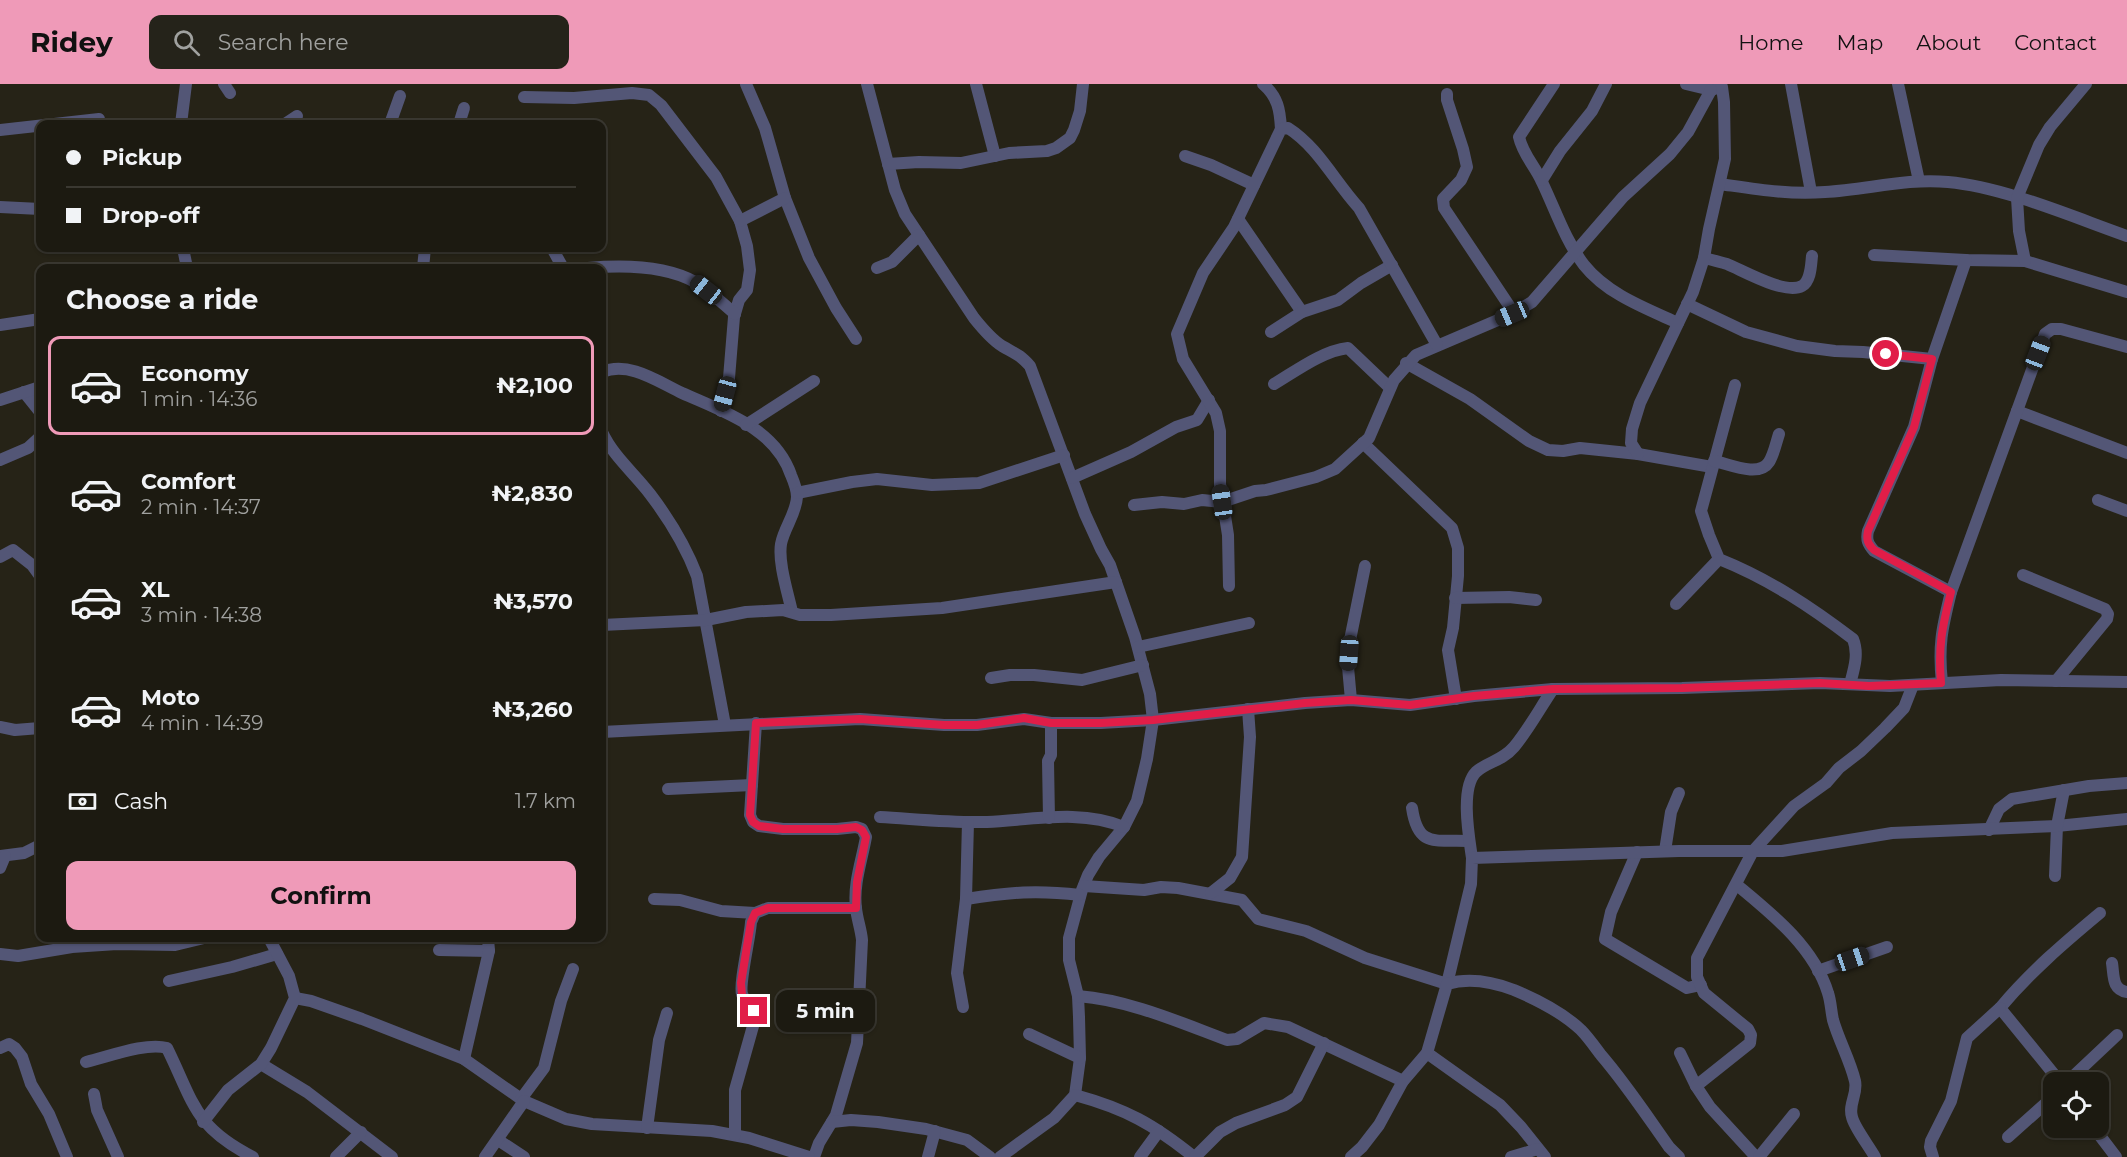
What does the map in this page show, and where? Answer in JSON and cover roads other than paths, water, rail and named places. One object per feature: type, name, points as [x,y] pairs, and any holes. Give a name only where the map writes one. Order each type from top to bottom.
[{"type":"street","points":[[181,120],[186,84]]},
{"type":"street","points":[[746,84],[765,128],[785,198],[809,258],[856,339]]},
{"type":"street","points":[[867,84],[895,190],[905,214],[986,333],[1001,345],[1020,354],[1030,366],[1085,514],[1110,565],[1143,665],[1150,694],[1153,720],[1137,801],[1124,827],[1100,857],[1082,891],[1069,938],[1069,960],[1078,996],[1080,1058],[1075,1095],[1054,1118],[1005,1156]]},
{"type":"street","points":[[976,84],[994,156]]},
{"type":"street","points":[[888,164],[961,163],[1009,153],[1047,151],[1064,145],[1070,138],[1077,120],[1083,84]]},
{"type":"street","points":[[1228,586],[1228,535],[1220,484],[1220,431],[1216,413],[1183,359],[1177,334],[1203,273],[1238,219],[1281,129],[1280,108],[1269,89],[1263,84]]},
{"type":"street","points":[[1554,84],[1519,137],[1522,149],[1542,180],[1553,210],[1584,264],[1596,277],[1624,298],[1678,323]]},
{"type":"street","points":[[1542,180],[1560,151],[1592,111],[1606,84]]},
{"type":"street","points":[[1686,84],[1720,87]]},
{"type":"street","points":[[1791,84],[1811,192]]},
{"type":"street","points":[[1898,84],[1919,181]]},
{"type":"street","points":[[2025,261],[2019,231],[2017,198],[2039,145],[2086,84]]},
{"type":"street","points":[[1638,454],[1631,442],[1632,429],[1640,404],[1688,304],[1704,258],[1725,159],[1724,102],[1720,87]]},
{"type":"street","points":[[1134,505],[1162,502],[1184,504],[1202,500],[1222,502],[1255,491],[1316,477],[1335,469],[1370,438],[1390,388],[1406,363],[1416,355],[1514,313],[1532,302],[1623,197],[1670,154],[1689,132],[1720,87]]},
{"type":"street","points":[[524,97],[574,98],[632,93],[650,95],[661,105],[702,157],[728,197],[740,221],[747,246],[750,270],[747,290],[739,300],[735,314],[729,378],[721,411]]},
{"type":"street","points":[[1447,94],[1467,167],[1461,180],[1443,199],[1444,208],[1514,313]]},
{"type":"street","points":[[391,120],[400,96]]},
{"type":"street","points":[[460,120],[464,108]]},
{"type":"street","points":[[291,120],[297,116]]},
{"type":"street","points":[[90,120],[99,119]]},
{"type":"street","points":[[0,130],[36,126]]},
{"type":"street","points":[[1281,129],[1288,128],[1297,134],[1320,158],[1341,189],[1359,208],[1437,345]]},
{"type":"street","points":[[1185,156],[1254,185]]},
{"type":"street","points":[[1720,184],[1784,193],[1919,181],[1949,182],[2017,198],[2127,236]]},
{"type":"street","points":[[740,221],[785,198]]},
{"type":"street","points":[[1,210],[36,209]]},
{"type":"street","points":[[1238,219],[1302,312]]},
{"type":"street","points":[[878,268],[892,262],[919,235]]},
{"type":"street","points":[[1874,255],[2025,261],[2127,292]]},
{"type":"street","points":[[1704,258],[1792,288],[1802,286],[1807,281],[1812,256]]},
{"type":"street","points":[[1951,592],[1874,550],[1866,537],[1914,427],[1932,359],[1966,260]]},
{"type":"street","points":[[1271,332],[1302,312],[1338,300],[1392,265]]},
{"type":"street","points":[[606,268],[635,267],[662,270],[682,276],[696,282],[735,314]]},
{"type":"street","points":[[1688,304],[1746,332],[1797,346],[1932,359]]},
{"type":"street","points":[[0,325],[36,320]]},
{"type":"street","points":[[1941,683],[1940,634],[1951,592],[2045,334],[2052,329],[2061,328],[2127,347]]},
{"type":"street","points":[[1274,384],[1309,363],[1348,348],[1390,388]]},
{"type":"street","points":[[1406,363],[1470,399],[1528,441],[1548,450],[1563,451],[1580,448],[1752,470],[1763,469],[1769,462],[1779,434]]},
{"type":"street","points":[[606,370],[625,367],[647,375],[721,411],[775,444],[786,459],[797,493],[796,507],[781,544],[781,557],[792,612]]},
{"type":"street","points":[[746,425],[814,381]]},
{"type":"street","points":[[1735,385],[1701,511],[1708,535],[1719,559],[1752,572],[1786,591],[1853,639],[1857,647],[1857,655],[1850,684]]},
{"type":"street","points":[[0,400],[36,388]]},
{"type":"street","points":[[24,392],[36,407]]},
{"type":"street","points":[[1072,478],[1131,452],[1176,427],[1197,420],[1209,400]]},
{"type":"street","points":[[2017,411],[2127,453]]},
{"type":"street","points":[[1197,420],[1220,431]]},
{"type":"street","points":[[606,439],[650,494],[688,554],[697,576],[725,725]]},
{"type":"street","points":[[0,460],[28,448],[36,441]]},
{"type":"street","points":[[1363,443],[1452,528],[1458,548],[1453,628],[1448,650],[1456,699]]},
{"type":"street","points":[[797,493],[852,482],[877,480],[932,485],[979,483],[1064,455]]},
{"type":"street","points":[[2098,500],[2127,511]]},
{"type":"street","points":[[0,557],[13,550],[36,570]]},
{"type":"street","points":[[1676,604],[1719,559]]},
{"type":"street","points":[[1351,700],[1348,667],[1350,640],[1365,566]]},
{"type":"street","points":[[2023,575],[2105,609],[2108,614],[2107,619],[2056,681]]},
{"type":"street","points":[[606,625],[706,620],[746,612],[783,610],[801,615],[831,615],[942,608],[1116,582]]},
{"type":"street","points":[[1455,598],[1509,597],[1536,600]]},
{"type":"street","points":[[1137,647],[1249,623]]},
{"type":"street","points":[[991,678],[1018,675],[1082,680],[1143,665]]},
{"type":"street","points":[[606,732],[860,719],[944,725],[977,725],[1024,718],[1051,723],[1101,723],[1351,700],[1410,705],[1553,689],[1682,688],[1820,683],[1869,686],[2001,680],[2127,682]]},
{"type":"street","points":[[1696,1086],[1750,1043],[1751,1035],[1748,1029],[1704,993],[1697,977],[1698,958],[1753,851],[1794,806],[1826,783],[1839,768],[1886,728],[1904,708],[1913,685]]},
{"type":"street","points":[[1351,1157],[1362,1148],[1379,1125],[1403,1081],[1427,1053],[1447,984],[1471,884],[1468,785],[1475,773],[1499,761],[1514,747],[1553,689]]},
{"type":"street","points":[[1211,893],[1230,878],[1242,857],[1245,842],[1245,794],[1250,737],[1248,709]]},
{"type":"street","points":[[756,723],[750,815],[753,822],[759,826],[783,829],[856,827],[862,830],[866,837],[857,882],[856,908],[861,924],[862,940],[857,1043],[836,1115],[819,1143],[814,1157]]},
{"type":"street","points":[[1049,818],[1048,761],[1051,755],[1051,723]]},
{"type":"street","points":[[0,727],[15,730],[36,728]]},
{"type":"street","points":[[1989,830],[1999,809],[2012,799],[2127,783]]},
{"type":"street","points":[[668,789],[752,785]]},
{"type":"street","points":[[2055,876],[2057,826],[2064,790]]},
{"type":"street","points":[[1665,851],[1671,812],[1679,793]]},
{"type":"street","points":[[1412,808],[1415,826],[1422,836],[1433,841],[1469,841]]},
{"type":"street","points":[[880,817],[968,822],[1089,817],[1107,820],[1124,827]]},
{"type":"street","points":[[1472,858],[1665,851],[1782,851],[1892,833],[2057,826],[2127,819]]},
{"type":"street","points":[[963,1007],[957,972],[966,899],[968,822]]},
{"type":"street","points":[[2,860],[36,847]]},
{"type":"street","points":[[1637,852],[1611,912],[1605,939],[1687,988],[1701,985]]},
{"type":"street","points":[[1230,878],[1233,897]]},
{"type":"street","points":[[1737,885],[1771,913],[1793,936],[1818,971],[1828,994],[1833,1020],[1855,1081],[1856,1092],[1851,1104],[1852,1118],[1875,1157]]},
{"type":"street","points":[[966,899],[1018,891],[1144,890],[1161,887],[1211,893],[1242,900],[1258,919],[1306,930],[1365,958],[1447,984],[1459,980],[1498,984],[1554,1010],[1581,1030],[1621,1078],[1669,1147],[1679,1157]]},
{"type":"street","points":[[654,899],[680,900],[721,911],[755,913],[768,908],[856,908]]},
{"type":"street","points":[[735,1135],[735,1090],[755,1019],[754,1011],[742,995],[741,983],[751,922],[755,913]]},
{"type":"street","points":[[1933,1157],[1931,1141],[1951,1101],[1967,1038],[2000,1008],[2022,981],[2039,965],[2100,913]]},
{"type":"street","points":[[0,954],[18,956],[72,947],[117,944],[175,945],[187,942]]},
{"type":"street","points":[[203,1122],[228,1090],[261,1064],[296,998],[289,976],[271,942]]},
{"type":"street","points":[[464,1059],[489,951],[488,942]]},
{"type":"street","points":[[1818,971],[1887,947]]},
{"type":"street","points":[[439,950],[489,951]]},
{"type":"street","points":[[168,981],[277,954]]},
{"type":"street","points":[[2112,963],[2115,986],[2127,992]]},
{"type":"street","points":[[485,1157],[544,1068],[561,1001],[573,969]]},
{"type":"street","points":[[1078,996],[1100,998],[1150,1012],[1227,1040],[1237,1039],[1264,1023],[1273,1023],[1324,1043],[1403,1081]]},
{"type":"street","points":[[296,998],[362,1019],[464,1059],[522,1100],[566,1119],[592,1124],[712,1131],[749,1138],[809,1157]]},
{"type":"street","points":[[2000,1008],[2052,1072]]},
{"type":"street","points":[[647,1128],[659,1040],[667,1012]]},
{"type":"street","points":[[1029,1034],[1080,1058]]},
{"type":"street","points":[[2078,1072],[2117,1035]]},
{"type":"street","points":[[1075,1095],[1110,1105],[1138,1118],[1194,1157],[1220,1132],[1236,1123],[1285,1105],[1297,1097],[1324,1043]]},
{"type":"street","points":[[0,1048],[9,1044],[22,1057],[31,1084],[49,1114],[66,1157]]},
{"type":"street","points":[[86,1062],[160,1046],[167,1048],[191,1103],[203,1122],[215,1134],[253,1157]]},
{"type":"street","points":[[1427,1053],[1500,1105],[1541,1153],[1511,1157]]},
{"type":"street","points":[[1680,1053],[1696,1086],[1710,1107],[1757,1157],[1794,1114]]},
{"type":"street","points":[[261,1064],[307,1092],[392,1157]]},
{"type":"street","points":[[94,1094],[97,1110],[118,1157]]},
{"type":"street","points":[[2008,1137],[2043,1106]]},
{"type":"street","points":[[832,1122],[851,1120],[878,1122],[935,1131],[967,1140],[990,1157]]},
{"type":"street","points":[[928,1157],[935,1131]]},
{"type":"street","points":[[1140,1157],[1159,1131]]},
{"type":"street","points":[[336,1157],[361,1132]]},
{"type":"street","points":[[2102,1138],[2116,1157]]},
{"type":"street","points":[[498,1140],[524,1157]]}]
